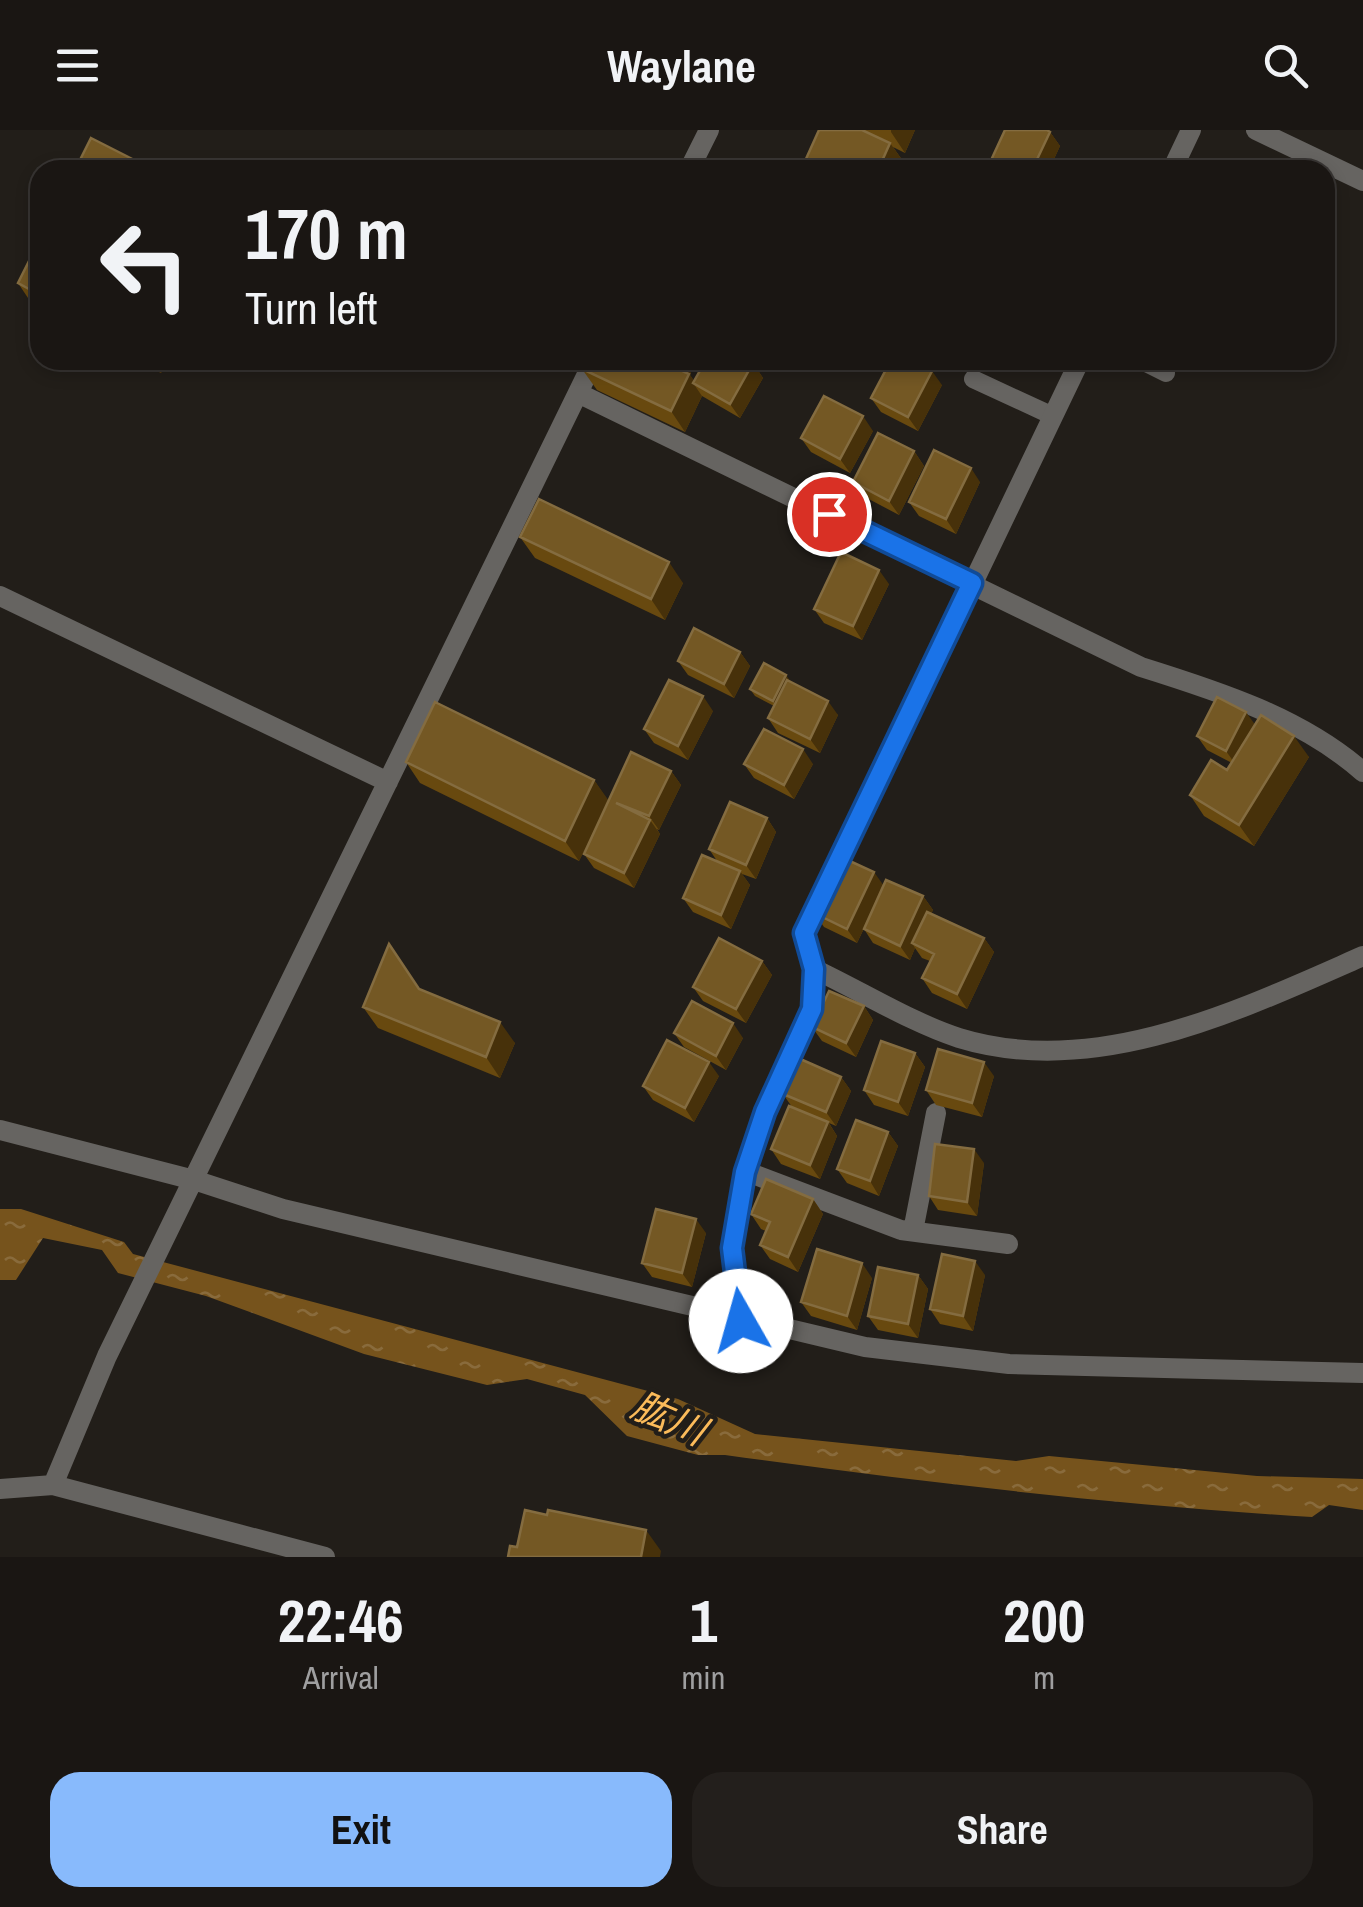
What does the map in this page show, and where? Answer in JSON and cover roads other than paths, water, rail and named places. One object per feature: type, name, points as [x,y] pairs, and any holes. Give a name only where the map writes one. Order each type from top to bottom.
[{"type":"street","points":[[694,160],[710,130]]},
{"type":"street","points":[[1177,160],[1192,130]]},
{"type":"street","points":[[1256,130],[1318,160]]},
{"type":"street","points":[[1335,168],[1363,182]]},
{"type":"street","points":[[53,1486],[108,1356],[589,370]]},
{"type":"street","points":[[741,1321],[732,1248],[745,1172],[765,1112],[812,1009],[814,969],[804,933],[1075,370]]},
{"type":"street","points":[[578,393],[1141,667],[1209,688],[1312,734],[1359,761]]},
{"type":"street","points":[[0,596],[388,782]]},
{"type":"street","points":[[814,969],[958,1037],[1013,1048],[1096,1049],[1236,1012],[1363,956]]},
{"type":"street","points":[[913,1231],[936,1114]]},
{"type":"street","points":[[0,1130],[190,1188],[741,1321],[865,1347],[1009,1364],[1363,1373]]},
{"type":"street","points":[[745,1172],[913,1231],[1008,1244]]},
{"type":"street","points":[[0,1488],[53,1486],[325,1557]]},
{"type":"lane","points":[[1160,370],[1166,373]]},
{"type":"lane","points":[[973,379],[1052,416]]},
{"type":"water","name":"肱川","points":[[0,1209],[21,1209],[124,1242],[133,1254],[678,1399],[755,1434],[1016,1461],[1049,1456],[1257,1476],[1363,1479],[1363,1510],[1329,1505],[1312,1517],[1165,1506],[698,1455],[627,1436],[585,1395],[527,1379],[487,1385],[364,1354],[206,1296],[118,1273],[102,1250],[43,1238],[16,1280],[0,1280]]}]
